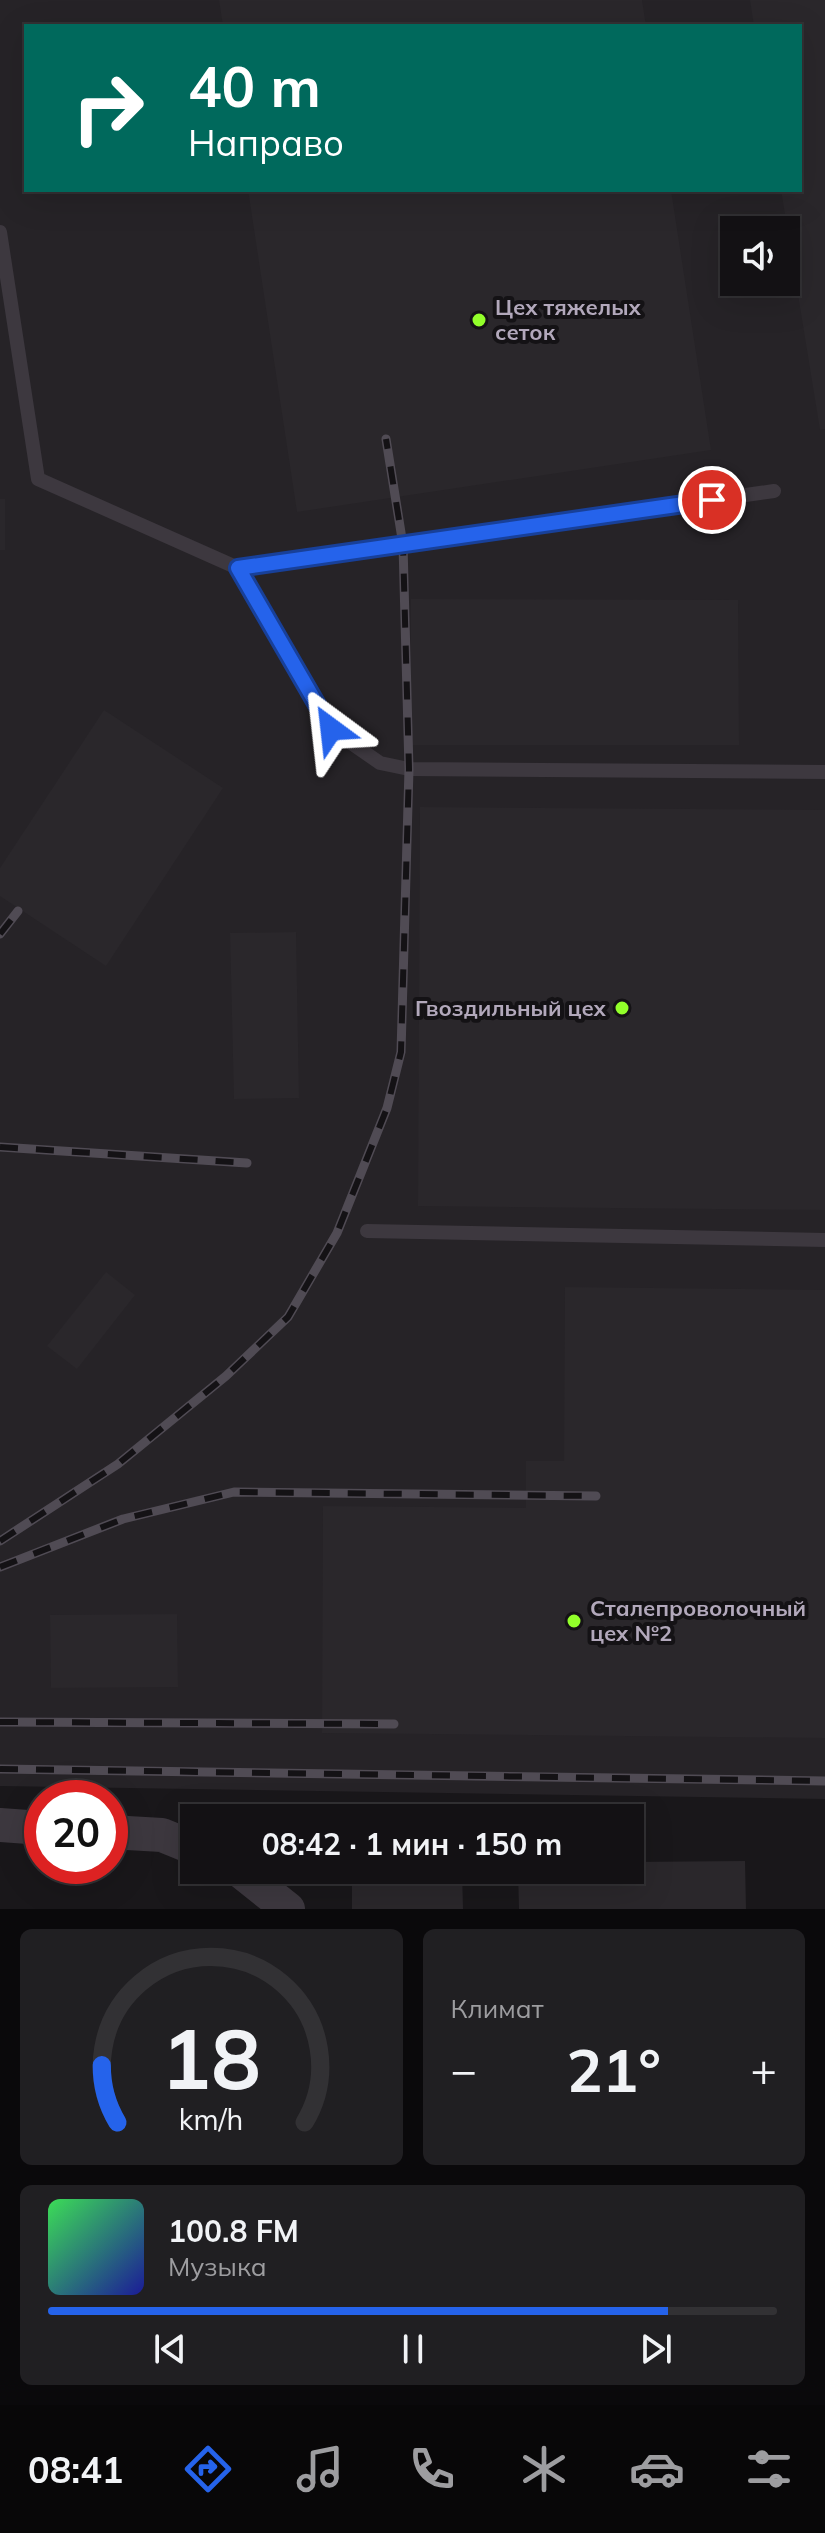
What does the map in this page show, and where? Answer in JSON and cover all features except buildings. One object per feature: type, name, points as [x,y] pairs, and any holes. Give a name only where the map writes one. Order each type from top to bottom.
[{"type":"street","points":[[0,1825],[24,1827]]},
{"type":"street","points":[[128,1833],[162,1835],[180,1842]]},
{"type":"street","points":[[257,1884],[288,1909]]},
{"type":"lane","points":[[0,232],[38,479],[238,568],[774,491]]},
{"type":"lane","points":[[238,568],[331,729],[380,763],[409,769],[825,772]]},
{"type":"lane","points":[[367,1231],[825,1240]]},
{"type":"shaded area","points":[[0,0],[825,0],[825,1799],[128,1788],[128,1780],[24,1780],[24,1786],[0,1786]]},
{"type":"railway","points":[[0,1541],[118,1464],[226,1376],[288,1317],[337,1233],[387,1108],[401,1052],[409,769],[403,545],[386,439]]},
{"type":"railway","points":[[0,934],[18,911]]},
{"type":"railway","points":[[0,1147],[247,1163]]},
{"type":"railway","points":[[0,1567],[123,1519],[234,1492],[596,1496]]},
{"type":"railway","points":[[0,1722],[394,1724]]},
{"type":"railway","points":[[0,1769],[825,1781]]},
{"type":"place","name":"Цех тяжелых сеток","points":[[479,320]]},
{"type":"place","name":"Гвоздильный цех","points":[[622,1008]]},
{"type":"place","name":"Сталепроволочный цех №2","points":[[574,1621]]},
{"type":"route","points":[[331,729],[238,568],[712,500]]}]
